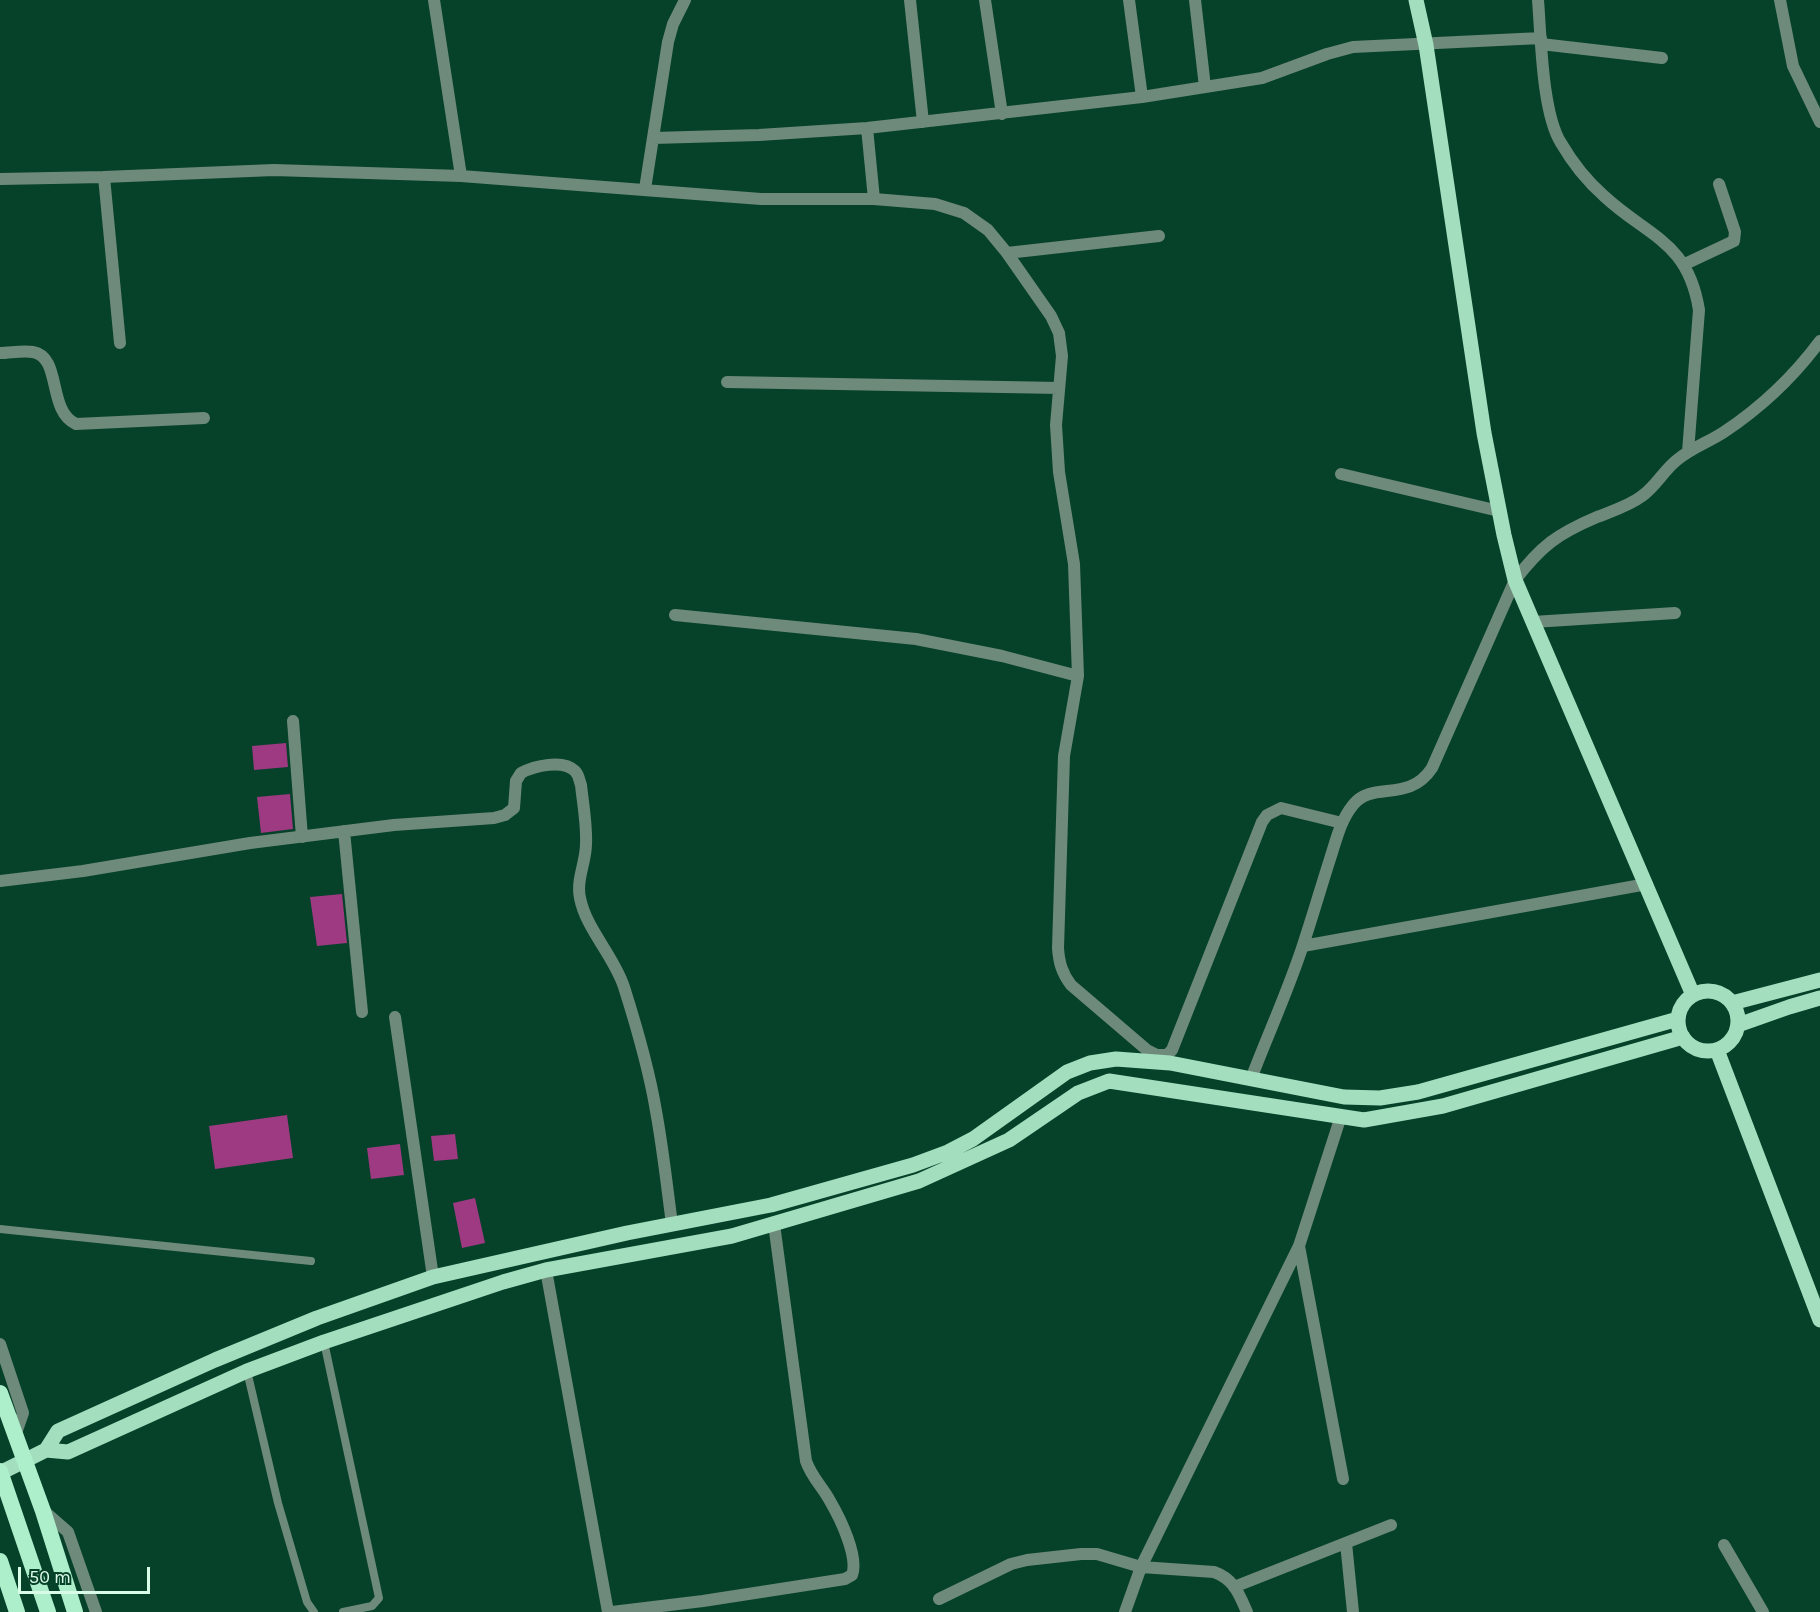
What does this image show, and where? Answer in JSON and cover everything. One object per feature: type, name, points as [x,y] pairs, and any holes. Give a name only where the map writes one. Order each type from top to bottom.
[{"type":"highway","points":[[0,1393],[43,1511],[75,1612]]},
{"type":"highway","points":[[0,1472],[48,1612]]},
{"type":"highway","points":[[0,1561],[17,1612]]},
{"type":"main road","points":[[1416,0],[1426,45],[1484,433],[1515,580],[1693,995]]},
{"type":"main road","points":[[1732,1003],[1820,980]]},
{"type":"main road","points":[[1713,992],[1724,996],[1732,1003],[1737,1014],[1738,1025],[1733,1037],[1717,1050],[1706,1051],[1695,1048],[1680,1031],[1678,1019],[1680,1010],[1693,995],[1713,992]]},
{"type":"main road","points":[[1738,1025],[1820,998]]},
{"type":"main road","points":[[0,1472],[46,1450],[58,1431],[215,1360],[317,1318],[433,1277],[543,1251],[771,1205],[913,1165],[948,1152],[973,1139],[1067,1072],[1090,1063],[1116,1059],[1156,1061],[1344,1097],[1380,1098],[1418,1092],[1678,1019]]},
{"type":"main road","points":[[46,1450],[68,1452],[247,1371],[324,1342],[502,1282],[546,1270],[732,1236],[919,1180],[1009,1140],[1078,1093],[1109,1081],[1364,1120],[1443,1106],[1683,1037]]},
{"type":"main road","points":[[1717,1050],[1820,1320]]},
{"type":"street","points":[[434,0],[461,176]]},
{"type":"street","points":[[645,189],[668,42],[673,24],[685,0]]},
{"type":"street","points":[[910,0],[923,122]]},
{"type":"street","points":[[985,0],[1002,114]]},
{"type":"street","points":[[1129,0],[1142,97]]},
{"type":"street","points":[[1195,0],[1205,87]]},
{"type":"street","points":[[1538,0],[1551,119],[1559,141],[1575,165],[1604,196],[1667,244],[1684,264],[1696,289],[1699,310],[1688,452]]},
{"type":"street","points":[[1780,0],[1793,66],[1820,122]]},
{"type":"street","points":[[653,138],[759,135],[867,128],[1142,97],[1262,78],[1353,47],[1541,41],[1662,58]]},
{"type":"street","points":[[867,128],[874,200]]},
{"type":"street","points":[[0,179],[274,170],[461,176],[761,199],[874,200],[935,204],[964,213],[988,230],[1051,316],[1059,333],[1062,356],[1056,425],[1059,472],[1074,564],[1078,676],[1064,756],[1058,948],[1063,975],[1071,985],[1147,1050],[1157,1055],[1167,1054],[1172,1050],[1267,814],[1281,808],[1342,823]]},
{"type":"street","points":[[104,177],[120,343]]},
{"type":"street","points":[[1684,264],[1734,241],[1735,232],[1719,184]]},
{"type":"street","points":[[1007,253],[1158,236]]},
{"type":"street","points":[[1251,1079],[1303,946],[1342,823],[1354,804],[1362,798],[1371,794],[1406,789],[1425,777],[1432,768],[1515,580],[1530,560],[1548,542],[1576,526],[1644,495],[1676,461],[1724,432],[1759,405],[1807,359],[1820,341]]},
{"type":"street","points":[[0,353],[32,352],[42,355],[48,363],[62,413],[76,424],[204,418]]},
{"type":"street","points":[[727,382],[1059,388]]},
{"type":"street","points":[[1341,474],[1499,512]]},
{"type":"street","points":[[1533,622],[1675,613]]},
{"type":"street","points":[[675,615],[916,639],[1002,656],[1078,676]]},
{"type":"street","points":[[293,721],[302,837]]},
{"type":"street","points":[[0,880],[83,871],[250,843],[344,831],[494,818],[505,815],[514,808],[516,781],[521,773],[562,765],[575,771],[581,785],[586,844],[579,897],[584,913],[614,962],[624,985],[644,1056],[656,1111],[672,1224]]},
{"type":"street","points":[[344,831],[362,1012]]},
{"type":"street","points":[[1303,946],[1647,884]]},
{"type":"street","points":[[395,1017],[433,1277]]},
{"type":"street","points":[[1125,1612],[1141,1567],[1299,1246],[1341,1116]]},
{"type":"street","points":[[546,1270],[610,1612],[703,1607],[845,1579],[852,1575],[854,1563],[841,1523],[829,1499],[812,1476],[806,1461],[774,1224]]},
{"type":"street","points":[[1299,1246],[1343,1479]]},
{"type":"street","points":[[0,1344],[22,1413],[15,1436]]},
{"type":"street","points":[[43,1511],[68,1532],[96,1612]]},
{"type":"street","points":[[1234,1587],[1391,1525]]},
{"type":"street","points":[[1346,1543],[1353,1612]]},
{"type":"street","points":[[1724,1545],[1763,1612]]},
{"type":"street","points":[[939,1599],[998,1570],[1027,1560],[1097,1554],[1141,1567],[1214,1572],[1231,1581],[1247,1612]]},
{"type":"lane","points":[[0,1229],[311,1261]]},
{"type":"lane","points":[[324,1342],[379,1598],[372,1606],[343,1612]]},
{"type":"lane","points":[[247,1371],[278,1503],[307,1602],[314,1612]]},
{"type":"building","points":[[286,743],[288,767],[254,770],[252,746]]},
{"type":"building","points":[[290,794],[293,829],[261,833],[257,797]]},
{"type":"building","points":[[342,894],[347,943],[317,946],[310,897]]},
{"type":"building","points":[[287,1115],[293,1158],[215,1169],[209,1126]]},
{"type":"building","points":[[455,1134],[458,1159],[434,1161],[431,1136]]},
{"type":"building","points":[[400,1144],[404,1175],[371,1179],[367,1148]]},
{"type":"building","points":[[475,1198],[485,1243],[462,1248],[453,1203]]}]
